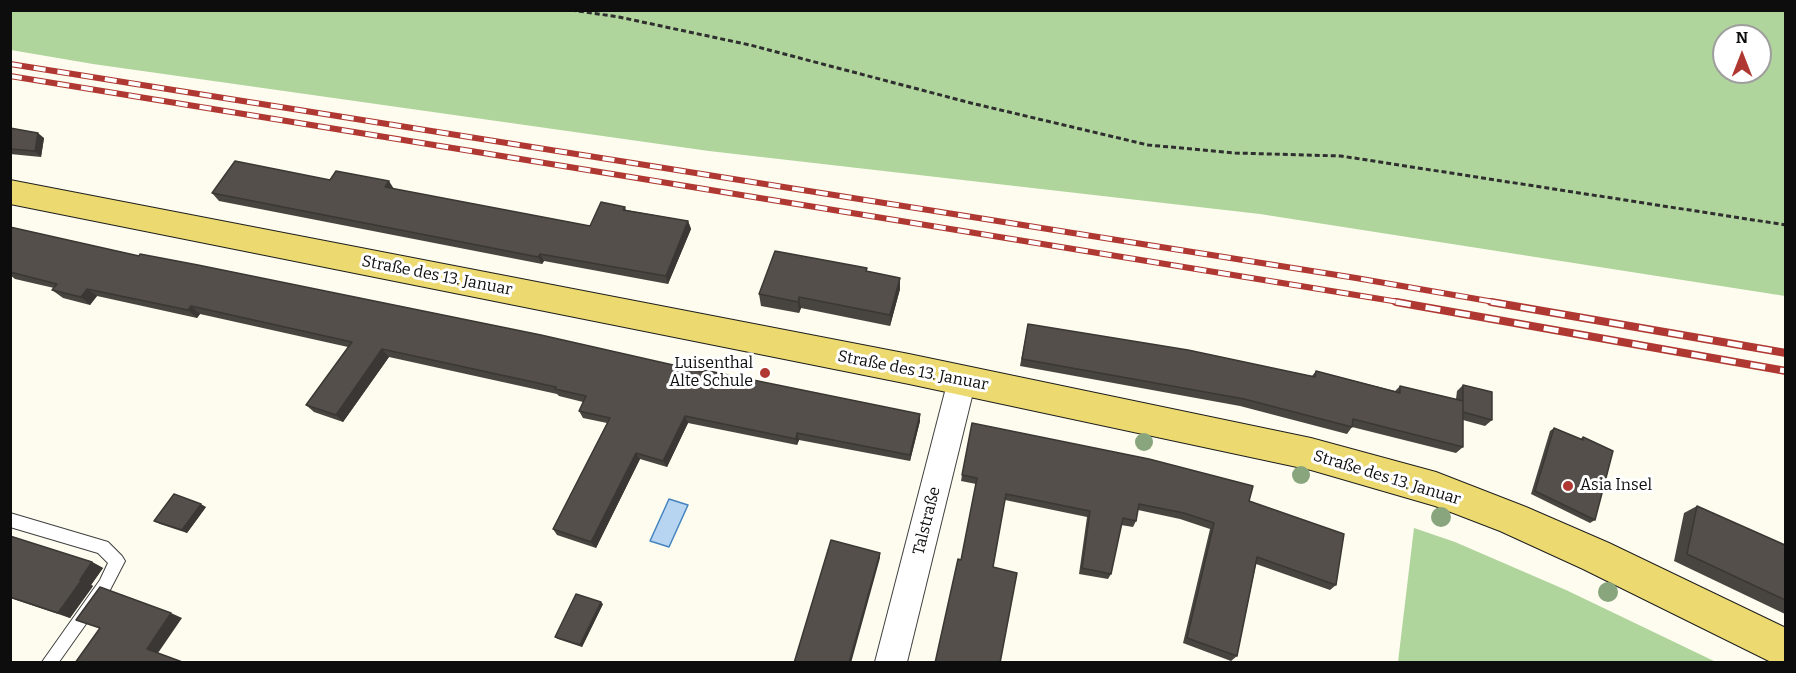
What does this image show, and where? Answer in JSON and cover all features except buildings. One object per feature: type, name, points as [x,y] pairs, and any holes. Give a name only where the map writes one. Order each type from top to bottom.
[{"type":"main road","name":"Straße des 13. Januar","points":[[10,192],[962,380],[1311,454],[1437,489],[1596,556],[1785,649]]},
{"type":"street","name":"Talstraße","points":[[891,663],[962,380]]},
{"type":"lane","points":[[10,520],[103,547],[117,561],[105,585],[50,663]]},
{"type":"path","points":[[571,10],[619,17],[750,45],[971,104],[1148,146],[1235,153],[1341,156],[1785,225]]},
{"type":"green space","points":[[10,11],[1785,11],[1785,296],[1260,214],[709,151],[93,64],[11,50]]},
{"type":"green space","points":[[1414,528],[1455,542],[1566,590],[1716,662],[1398,662]]},
{"type":"water","points":[[669,499],[688,505],[669,547],[650,541]]},
{"type":"railway","points":[[10,64],[1356,278],[1500,303]]},
{"type":"railway","points":[[10,76],[1405,303]]},
{"type":"railway","points":[[1396,302],[1786,371]]},
{"type":"railway","points":[[1491,302],[1786,353]]},
{"type":"place","name":"Luisenthal Alte Schule","points":[[765,373]]},
{"type":"place","name":"Asia Insel","points":[[1568,486]]}]
